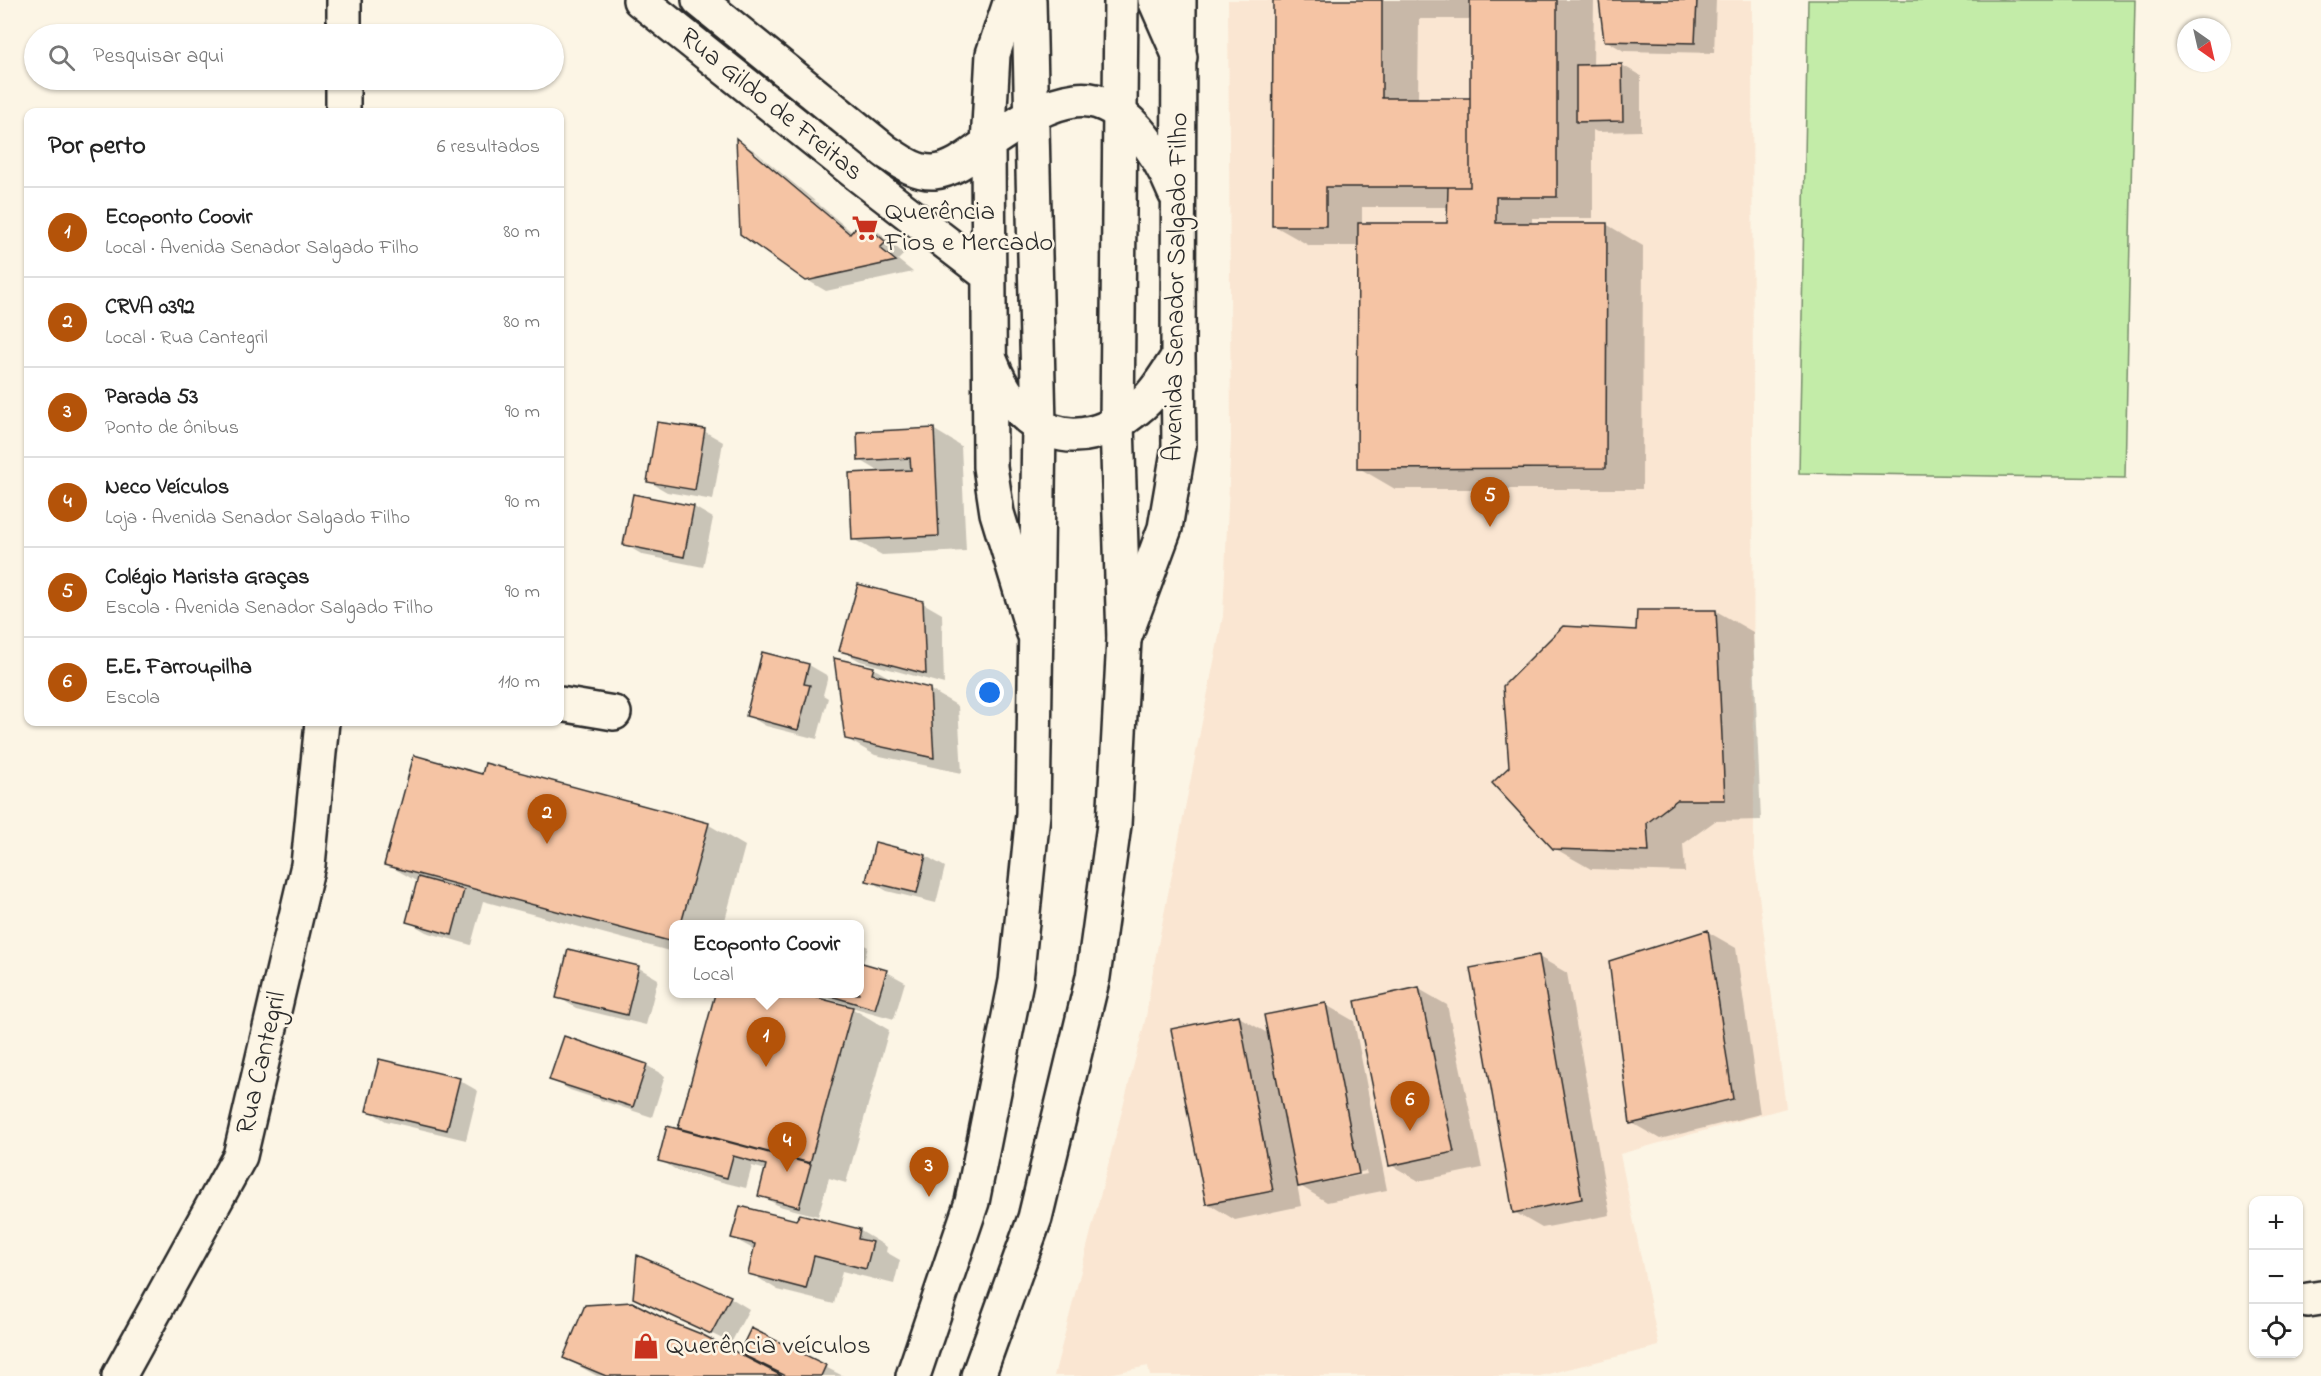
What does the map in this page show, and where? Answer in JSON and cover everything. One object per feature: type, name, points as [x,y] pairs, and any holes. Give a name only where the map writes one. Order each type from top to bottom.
[{"type":"street","points":[[344,0],[344,24]]},
{"type":"street","name":"Rua Gildo de Freitas","points":[[640,0],[861,177],[988,275]]},
{"type":"street","name":"Rua Gildo de Freitas","points":[[699,0],[885,151],[910,168],[935,172],[962,162],[1031,116],[1055,105],[1077,99],[1097,102],[1120,112]]},
{"type":"street","points":[[1011,0],[993,54],[988,144],[990,467],[997,513],[1037,646]]},
{"type":"street","points":[[913,1376],[972,1202],[1016,981],[1033,814],[1039,426],[1029,0]]},
{"type":"street","name":"Avenida Senador Salgado Filho","points":[[978,1376],[1035,1218],[1093,977],[1114,825],[1124,639],[1117,424],[1121,0]]},
{"type":"street","points":[[1155,0],[1180,57]]},
{"type":"street","name":"Avenida Senador Salgado Filho","points":[[1124,639],[1165,528],[1179,446],[1179,0]]},
{"type":"street","points":[[343,90],[343,108]]},
{"type":"street","points":[[1120,112],[1149,143],[1167,172],[1178,200]]},
{"type":"street","points":[[861,177],[885,151]]},
{"type":"street","points":[[989,355],[1001,386],[1017,408],[1039,426],[1064,435],[1080,436],[1098,433],[1117,424],[1140,407],[1157,388],[1178,357]]},
{"type":"street","points":[[564,705],[614,713]]},
{"type":"street","name":"Rua Cantegril","points":[[119,1376],[240,1156],[308,865],[322,726]]},
{"type":"shaded area","points":[[1228,0],[1752,0],[1754,856],[1786,1108],[1620,1154],[1659,1346],[1540,1376],[1150,1376],[1148,1366],[1100,1376],[1054,1376],[1146,1017],[1153,970],[1223,616],[1231,439]]},
{"type":"green space","points":[[1808,0],[2135,0],[2125,478],[1799,473]]},
{"type":"building","points":[[1273,0],[1382,0],[1382,98],[1470,98],[1470,187],[1326,187],[1326,226],[1272,226]]},
{"type":"building","points":[[1470,0],[1557,0],[1557,197],[1496,197],[1496,223],[1607,223],[1606,468],[1357,469],[1358,223],[1447,223],[1448,187],[1470,187]]},
{"type":"building","points":[[1599,0],[1697,0],[1695,43],[1604,41]]},
{"type":"building","points":[[1622,64],[1623,121],[1576,122],[1576,65]]},
{"type":"building","points":[[736,138],[850,234],[861,221],[886,242],[880,248],[896,261],[806,281],[740,234]]},
{"type":"building","points":[[657,422],[705,429],[695,490],[647,482]]},
{"type":"building","points":[[934,428],[939,536],[852,540],[849,473],[911,470],[910,458],[858,461],[857,432]]},
{"type":"building","points":[[633,494],[694,506],[684,557],[623,545]]},
{"type":"building","points":[[858,584],[923,601],[926,674],[839,651]]},
{"type":"building","points":[[1637,610],[1716,610],[1725,800],[1677,800],[1647,823],[1649,852],[1553,849],[1492,783],[1509,767],[1503,686],[1563,626],[1636,630]]},
{"type":"building","points":[[762,652],[809,664],[804,684],[810,685],[798,730],[746,716]]},
{"type":"building","points":[[834,658],[874,667],[872,674],[930,688],[934,758],[845,739]]},
{"type":"building","points":[[414,755],[482,774],[485,763],[709,823],[682,920],[669,920],[669,941],[384,865]]},
{"type":"building","points":[[875,842],[926,855],[917,893],[866,881]]},
{"type":"building","points":[[418,877],[464,890],[452,935],[406,922]]},
{"type":"building","points":[[1708,930],[1733,1099],[1630,1124],[1609,961]]},
{"type":"building","points":[[568,949],[639,966],[627,1015],[556,998]]},
{"type":"building","points":[[1539,955],[1582,1199],[1513,1213],[1470,968]]},
{"type":"building","points":[[864,963],[887,970],[875,1009],[838,998],[864,998]]},
{"type":"building","points":[[1419,987],[1454,1152],[1389,1166],[1355,1001]]},
{"type":"building","points":[[714,998],[818,998],[853,1007],[810,1163],[678,1128]]},
{"type":"building","points":[[1326,1003],[1359,1174],[1298,1187],[1264,1015]]},
{"type":"building","points":[[1239,1015],[1273,1191],[1206,1204],[1171,1029]]},
{"type":"building","points":[[564,1036],[647,1064],[633,1107],[549,1080]]},
{"type":"building","points":[[379,1059],[460,1078],[447,1130],[366,1111]]},
{"type":"building","points":[[667,1126],[811,1164],[799,1207],[758,1196],[766,1165],[733,1156],[727,1178],[658,1161]]},
{"type":"building","points":[[740,1206],[796,1220],[800,1214],[860,1229],[858,1239],[873,1242],[866,1269],[814,1256],[806,1289],[748,1274],[755,1244],[731,1238]]},
{"type":"building","points":[[637,1255],[731,1296],[711,1334],[633,1298]]},
{"type":"building","name":"Querência veículos","points":[[632,1302],[701,1334],[782,1376],[606,1376],[563,1358],[585,1305]]},
{"type":"building","points":[[751,1328],[826,1365],[821,1376],[786,1376],[739,1353]]},
{"type":"place","name":"Querência Fios e Mercado","points":[[865,228]]},
{"type":"place","name":"Colégio Marista Graças","points":[[1490,527]]},
{"type":"place","name":"CRVA 0392","points":[[547,844]]},
{"type":"place","name":"Ecoponto Coovir","points":[[766,1067]]},
{"type":"place","name":"E.E. Farroupilha","points":[[1410,1131]]},
{"type":"place","name":"Neco Veículos","points":[[787,1172]]},
{"type":"place","name":"Parada 53","points":[[929,1197]]},
{"type":"place","name":"Querência veículos","points":[[646,1346]]}]
